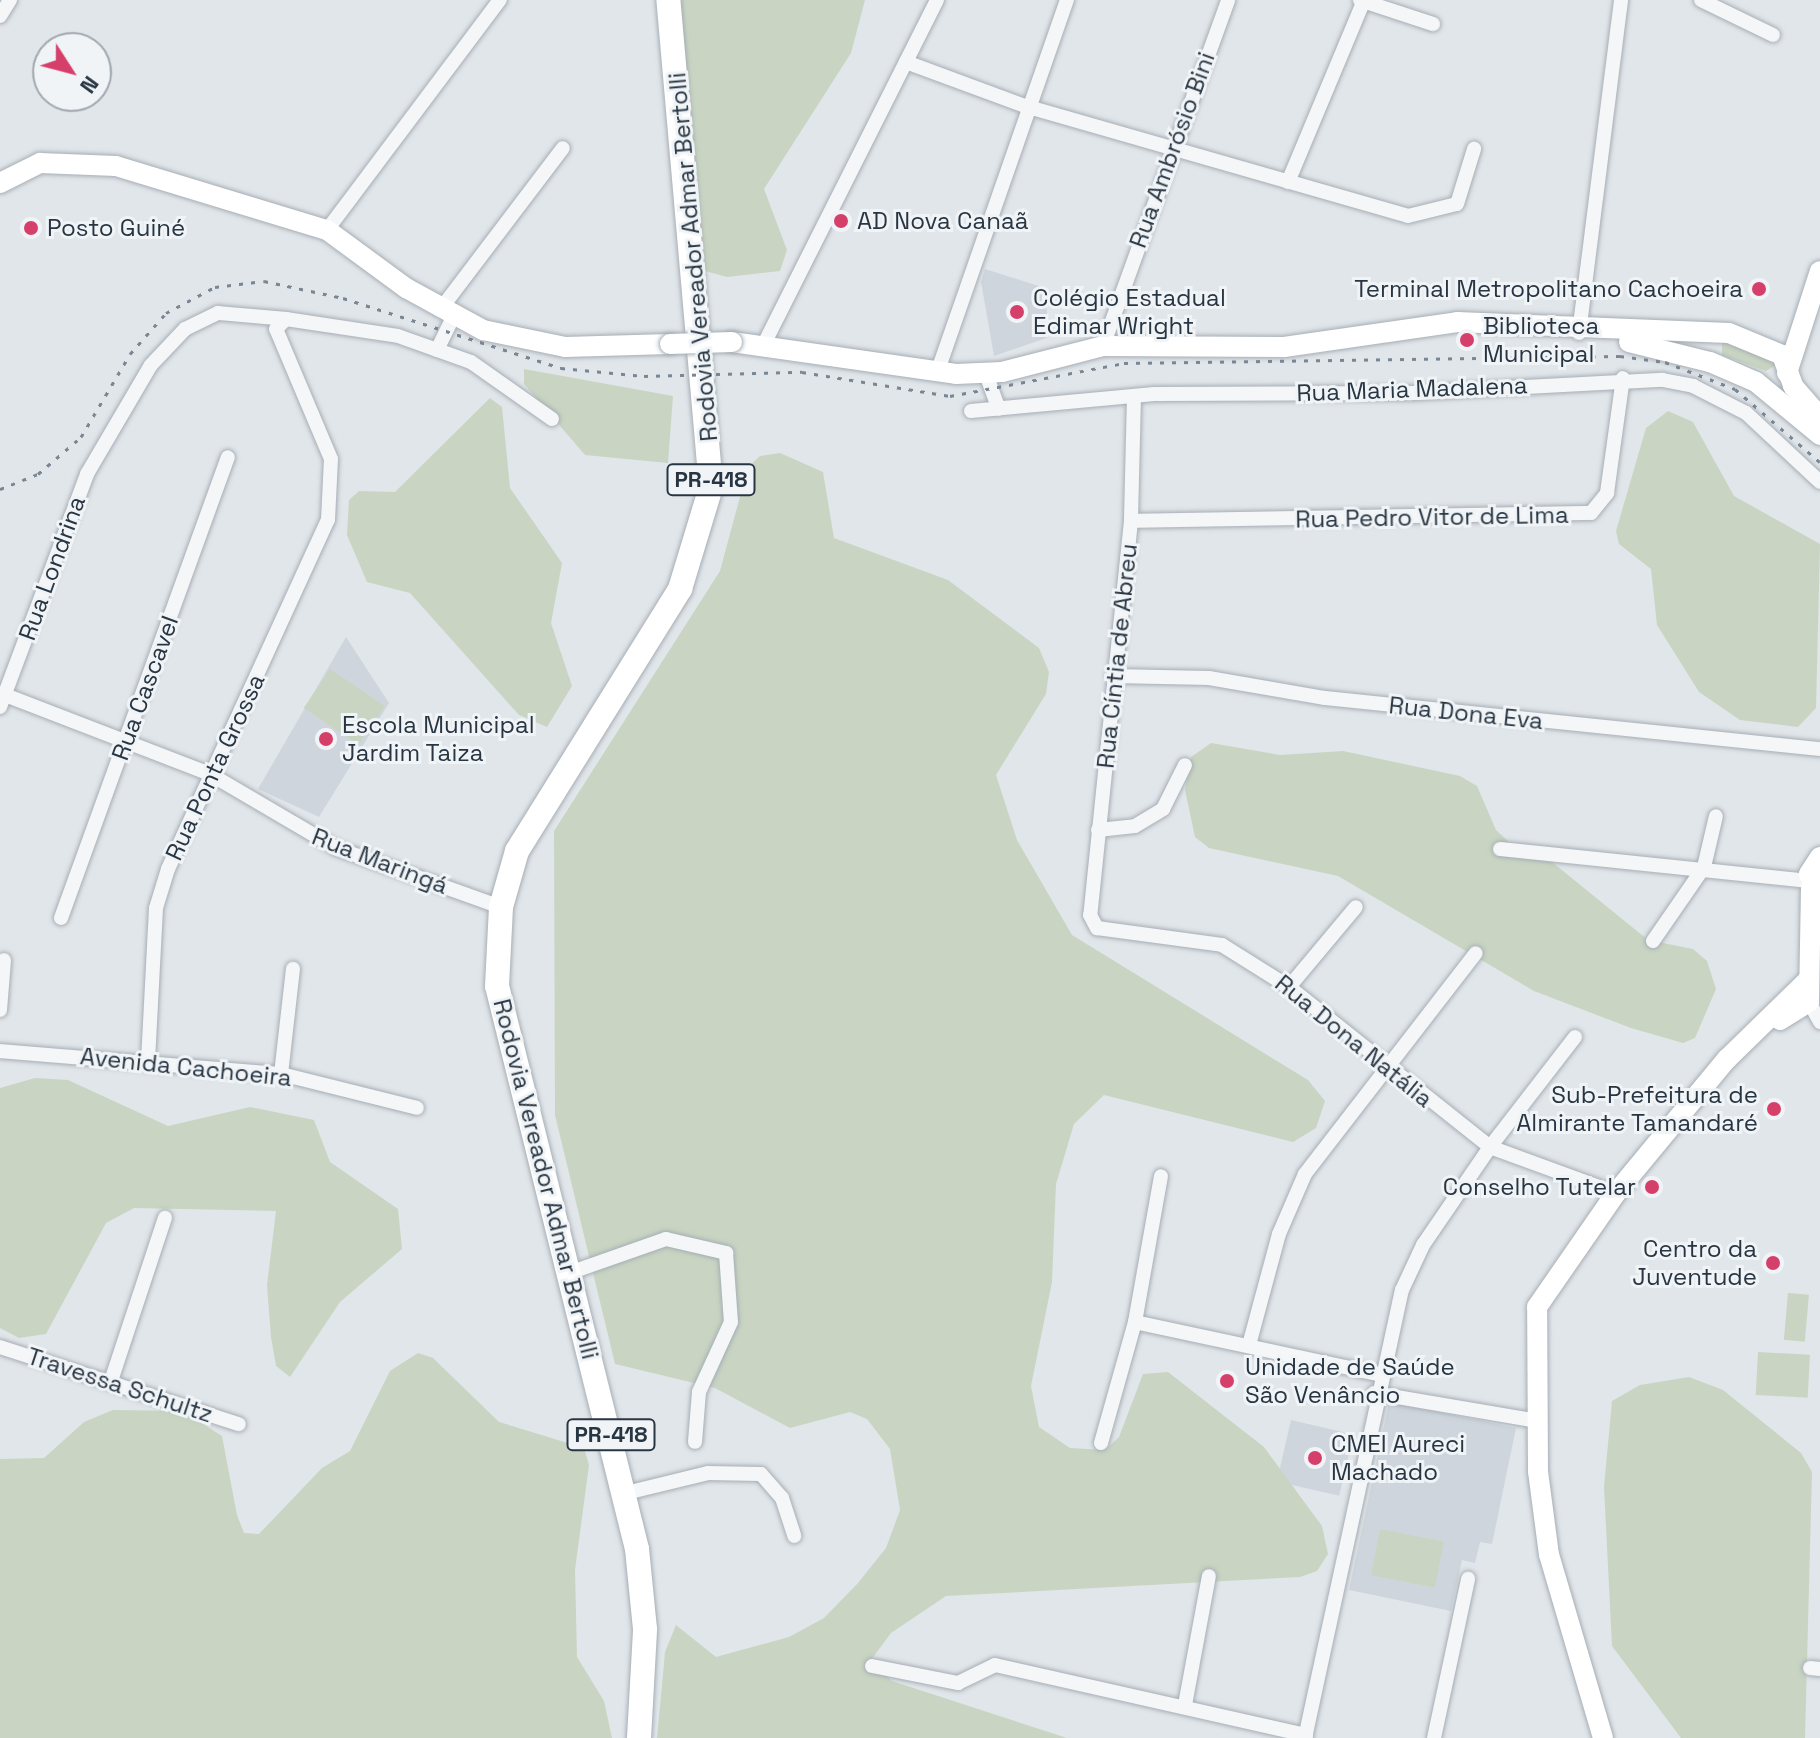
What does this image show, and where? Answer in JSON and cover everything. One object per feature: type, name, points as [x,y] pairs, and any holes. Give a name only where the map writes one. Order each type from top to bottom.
[{"type":"highway","name":"Rodovia Vereador Admar Bertolli","points":[[639,1738],[644,1595],[626,1493],[499,1000],[501,907],[535,812],[636,665],[703,534],[712,445],[668,0]]},
{"type":"main road","points":[[3,175],[40,163],[91,161],[327,230],[447,313],[522,341],[765,342],[937,373],[986,374],[1103,346],[1284,347],[1487,321],[1579,331],[1719,334],[1784,362],[1818,421]]},
{"type":"main road","points":[[1764,386],[1800,338],[1820,271]]},
{"type":"main road","points":[[1579,331],[1710,362],[1764,386],[1818,421]]},
{"type":"main road","points":[[1710,362],[1707,347],[1719,334]]},
{"type":"main road","points":[[1753,1037],[1809,1002],[1808,980],[1816,920],[1813,888],[1820,857]]},
{"type":"main road","points":[[1603,1738],[1549,1555],[1537,1421],[1537,1307],[1616,1193],[1753,1037],[1808,980]]},
{"type":"street","points":[[0,16],[10,0]]},
{"type":"street","points":[[327,230],[500,0]]},
{"type":"street","points":[[765,342],[937,0]]},
{"type":"street","points":[[937,373],[1025,106],[1067,0]]},
{"type":"street","name":"Rua Ambrósio Bini","points":[[1103,346],[1168,150],[1228,0]]},
{"type":"street","points":[[1288,182],[1362,0],[1433,24]]},
{"type":"street","points":[[1579,331],[1621,0]]},
{"type":"street","points":[[1701,0],[1773,35]]},
{"type":"street","points":[[906,62],[1025,106],[1168,150],[1408,216],[1457,204],[1474,149]]},
{"type":"street","points":[[437,350],[447,313],[563,148]]},
{"type":"street","name":"Rua Londrina","points":[[2,698],[87,474],[151,365],[185,329],[218,313],[286,319],[398,336],[507,382],[552,419]]},
{"type":"street","name":"Rua Ponta Grossa","points":[[148,1061],[156,908],[210,774],[328,520],[334,487],[331,459],[276,341],[286,319]]},
{"type":"street","points":[[986,374],[999,409]]},
{"type":"street","name":"Rua Maria Madalena","points":[[971,411],[1134,396],[1412,393],[1623,378],[1693,386],[1722,398],[1820,482]]},
{"type":"street","name":"Rua Pedro Vitor de Lima","points":[[1131,521],[1591,513],[1607,493],[1623,378]]},
{"type":"street","name":"Rua Cíntia de Abreu","points":[[1090,915],[1131,521],[1134,396]]},
{"type":"street","name":"Rua Cascavel","points":[[61,918],[228,457]]},
{"type":"street","name":"Rua Dona Eva","points":[[1113,676],[1209,678],[1325,698],[1820,749]]},
{"type":"street","name":"Rua Maringá","points":[[2,698],[126,739],[210,774],[336,848],[501,907]]},
{"type":"street","points":[[1098,830],[1135,826],[1163,809],[1185,765]]},
{"type":"street","points":[[1653,941],[1704,867],[1716,816]]},
{"type":"street","points":[[1500,849],[1704,867],[1813,888]]},
{"type":"street","points":[[1289,987],[1356,907]]},
{"type":"street","name":"Rua Dona Natália","points":[[1090,915],[1109,935],[1222,945],[1289,987],[1389,1072],[1490,1147],[1616,1193]]},
{"type":"street","points":[[1249,1345],[1279,1234],[1305,1174],[1389,1072],[1476,953]]},
{"type":"street","points":[[0,1010],[4,960]]},
{"type":"street","points":[[281,1074],[293,969]]},
{"type":"street","points":[[1809,1002],[1820,1022]]},
{"type":"street","points":[[872,1666],[958,1683],[995,1665],[1185,1705],[1306,1737],[1378,1374],[1423,1245],[1490,1147],[1575,1037]]},
{"type":"street","name":"Avenida Cachoeira","points":[[0,1051],[281,1074],[417,1108]]},
{"type":"street","points":[[1101,1443],[1135,1322],[1161,1176]]},
{"type":"street","points":[[111,1381],[165,1218]]},
{"type":"street","points":[[569,1273],[666,1239],[726,1253],[731,1322],[699,1392],[695,1442]]},
{"type":"street","points":[[1135,1322],[1378,1374]]},
{"type":"street","name":"Travessa Schultz","points":[[0,1347],[239,1424]]},
{"type":"street","points":[[1374,1393],[1537,1421]]},
{"type":"street","points":[[626,1493],[708,1473],[761,1474],[782,1498],[794,1536]]},
{"type":"street","points":[[1185,1705],[1209,1576]]},
{"type":"street","points":[[1434,1738],[1468,1579]]},
{"type":"shaded area","name":"Colégio Estadual Edimar Wright","points":[[985,269],[1045,288],[1049,337],[994,356],[981,282]]},
{"type":"shaded area","name":"Escola Municipal Jardim Taiza","points":[[346,637],[389,703],[319,817],[258,789]]},
{"type":"shaded area","points":[[1389,1402],[1516,1428],[1492,1544],[1480,1542],[1475,1563],[1462,1560],[1451,1611],[1349,1590]]},
{"type":"shaded area","name":"CMEI Aureci Machado","points":[[1291,1420],[1353,1434],[1339,1496],[1277,1481]]},
{"type":"green space","points":[[670,0],[865,0],[851,53],[764,189],[787,250],[780,271],[727,277],[698,269]]},
{"type":"green space","points":[[1722,341],[1773,355],[1776,365],[1766,371],[1722,355]]},
{"type":"green space","points":[[524,369],[673,396],[668,463],[585,455],[524,384]]},
{"type":"green space","points":[[490,398],[502,407],[510,488],[562,563],[551,623],[572,686],[547,727],[519,715],[410,593],[367,582],[347,535],[349,500],[359,491],[395,492]]},
{"type":"green space","points":[[1668,411],[1693,422],[1734,496],[1820,544],[1816,708],[1798,727],[1740,720],[1699,692],[1657,625],[1651,569],[1619,544],[1616,531],[1646,428]]},
{"type":"green space","points":[[780,453],[823,472],[834,538],[948,580],[1039,648],[1049,672],[1046,694],[996,775],[1017,840],[1072,935],[1308,1080],[1325,1101],[1316,1128],[1293,1142],[1104,1095],[1074,1124],[1056,1184],[1052,1282],[1031,1386],[1039,1427],[1070,1448],[1105,1450],[1119,1437],[1143,1374],[1168,1372],[1264,1447],[1322,1526],[1328,1554],[1317,1571],[1300,1577],[946,1596],[891,1633],[871,1660],[892,1681],[1067,1738],[657,1738],[665,1652],[676,1625],[716,1657],[789,1637],[824,1618],[858,1583],[886,1548],[900,1510],[890,1449],[867,1419],[850,1412],[790,1428],[715,1388],[615,1364],[555,1115],[554,831],[720,571],[748,467],[760,456]]},
{"type":"green space","points":[[330,669],[385,706],[358,745],[304,708]]},
{"type":"green space","points":[[1211,743],[1280,755],[1343,751],[1460,776],[1477,786],[1496,830],[1512,845],[1552,862],[1648,940],[1693,949],[1707,961],[1716,989],[1695,1038],[1683,1043],[1631,1028],[1534,991],[1338,876],[1209,848],[1195,837],[1185,790],[1191,757]]},
{"type":"green space","points":[[35,1078],[68,1080],[168,1126],[250,1107],[314,1120],[330,1162],[398,1209],[402,1249],[340,1302],[290,1377],[276,1366],[271,1337],[267,1285],[276,1211],[134,1208],[106,1223],[46,1334],[19,1338],[0,1328],[0,1088]]},
{"type":"green space","points":[[1788,1293],[1809,1295],[1805,1342],[1784,1340]]},
{"type":"green space","points":[[1758,1352],[1810,1355],[1808,1398],[1756,1395]]},
{"type":"green space","points":[[418,1353],[433,1358],[499,1422],[584,1448],[589,1465],[575,1570],[577,1657],[604,1701],[612,1738],[0,1738],[0,1459],[44,1458],[84,1422],[113,1410],[183,1411],[222,1436],[237,1515],[244,1533],[259,1534],[322,1468],[350,1451],[390,1371]]},
{"type":"green space","points":[[1689,1377],[1723,1390],[1801,1453],[1812,1472],[1805,1738],[1681,1738],[1612,1646],[1604,1487],[1612,1401],[1640,1385]]},
{"type":"green space","points":[[1380,1529],[1444,1541],[1435,1588],[1371,1575]]},
{"type":"railway","points":[[0,489],[38,474],[81,437],[130,354],[166,313],[215,287],[264,281],[343,298],[561,368],[644,376],[802,372],[950,396],[1124,363],[1620,356],[1665,362],[1735,389],[1820,462]]},
{"type":"place","name":"AD Nova Canaã","points":[[841,221]]},
{"type":"place","name":"Posto Guiné","points":[[31,228]]},
{"type":"place","name":"Terminal Metropolitano Cachoeira","points":[[1759,289]]},
{"type":"place","name":"Colégio Estadual Edimar Wright","points":[[1017,312]]},
{"type":"place","name":"Biblioteca Municipal","points":[[1467,340]]},
{"type":"place","name":"Escola Municipal Jardim Taiza","points":[[326,739]]},
{"type":"place","name":"Sub-Prefeitura de Almirante Tamandaré","points":[[1774,1109]]},
{"type":"place","name":"Conselho Tutelar","points":[[1652,1187]]},
{"type":"place","name":"Centro da Juventude","points":[[1773,1263]]},
{"type":"place","name":"Unidade de Saúde São Venâncio","points":[[1227,1381]]},
{"type":"place","name":"CMEI Aureci Machado","points":[[1315,1458]]}]
